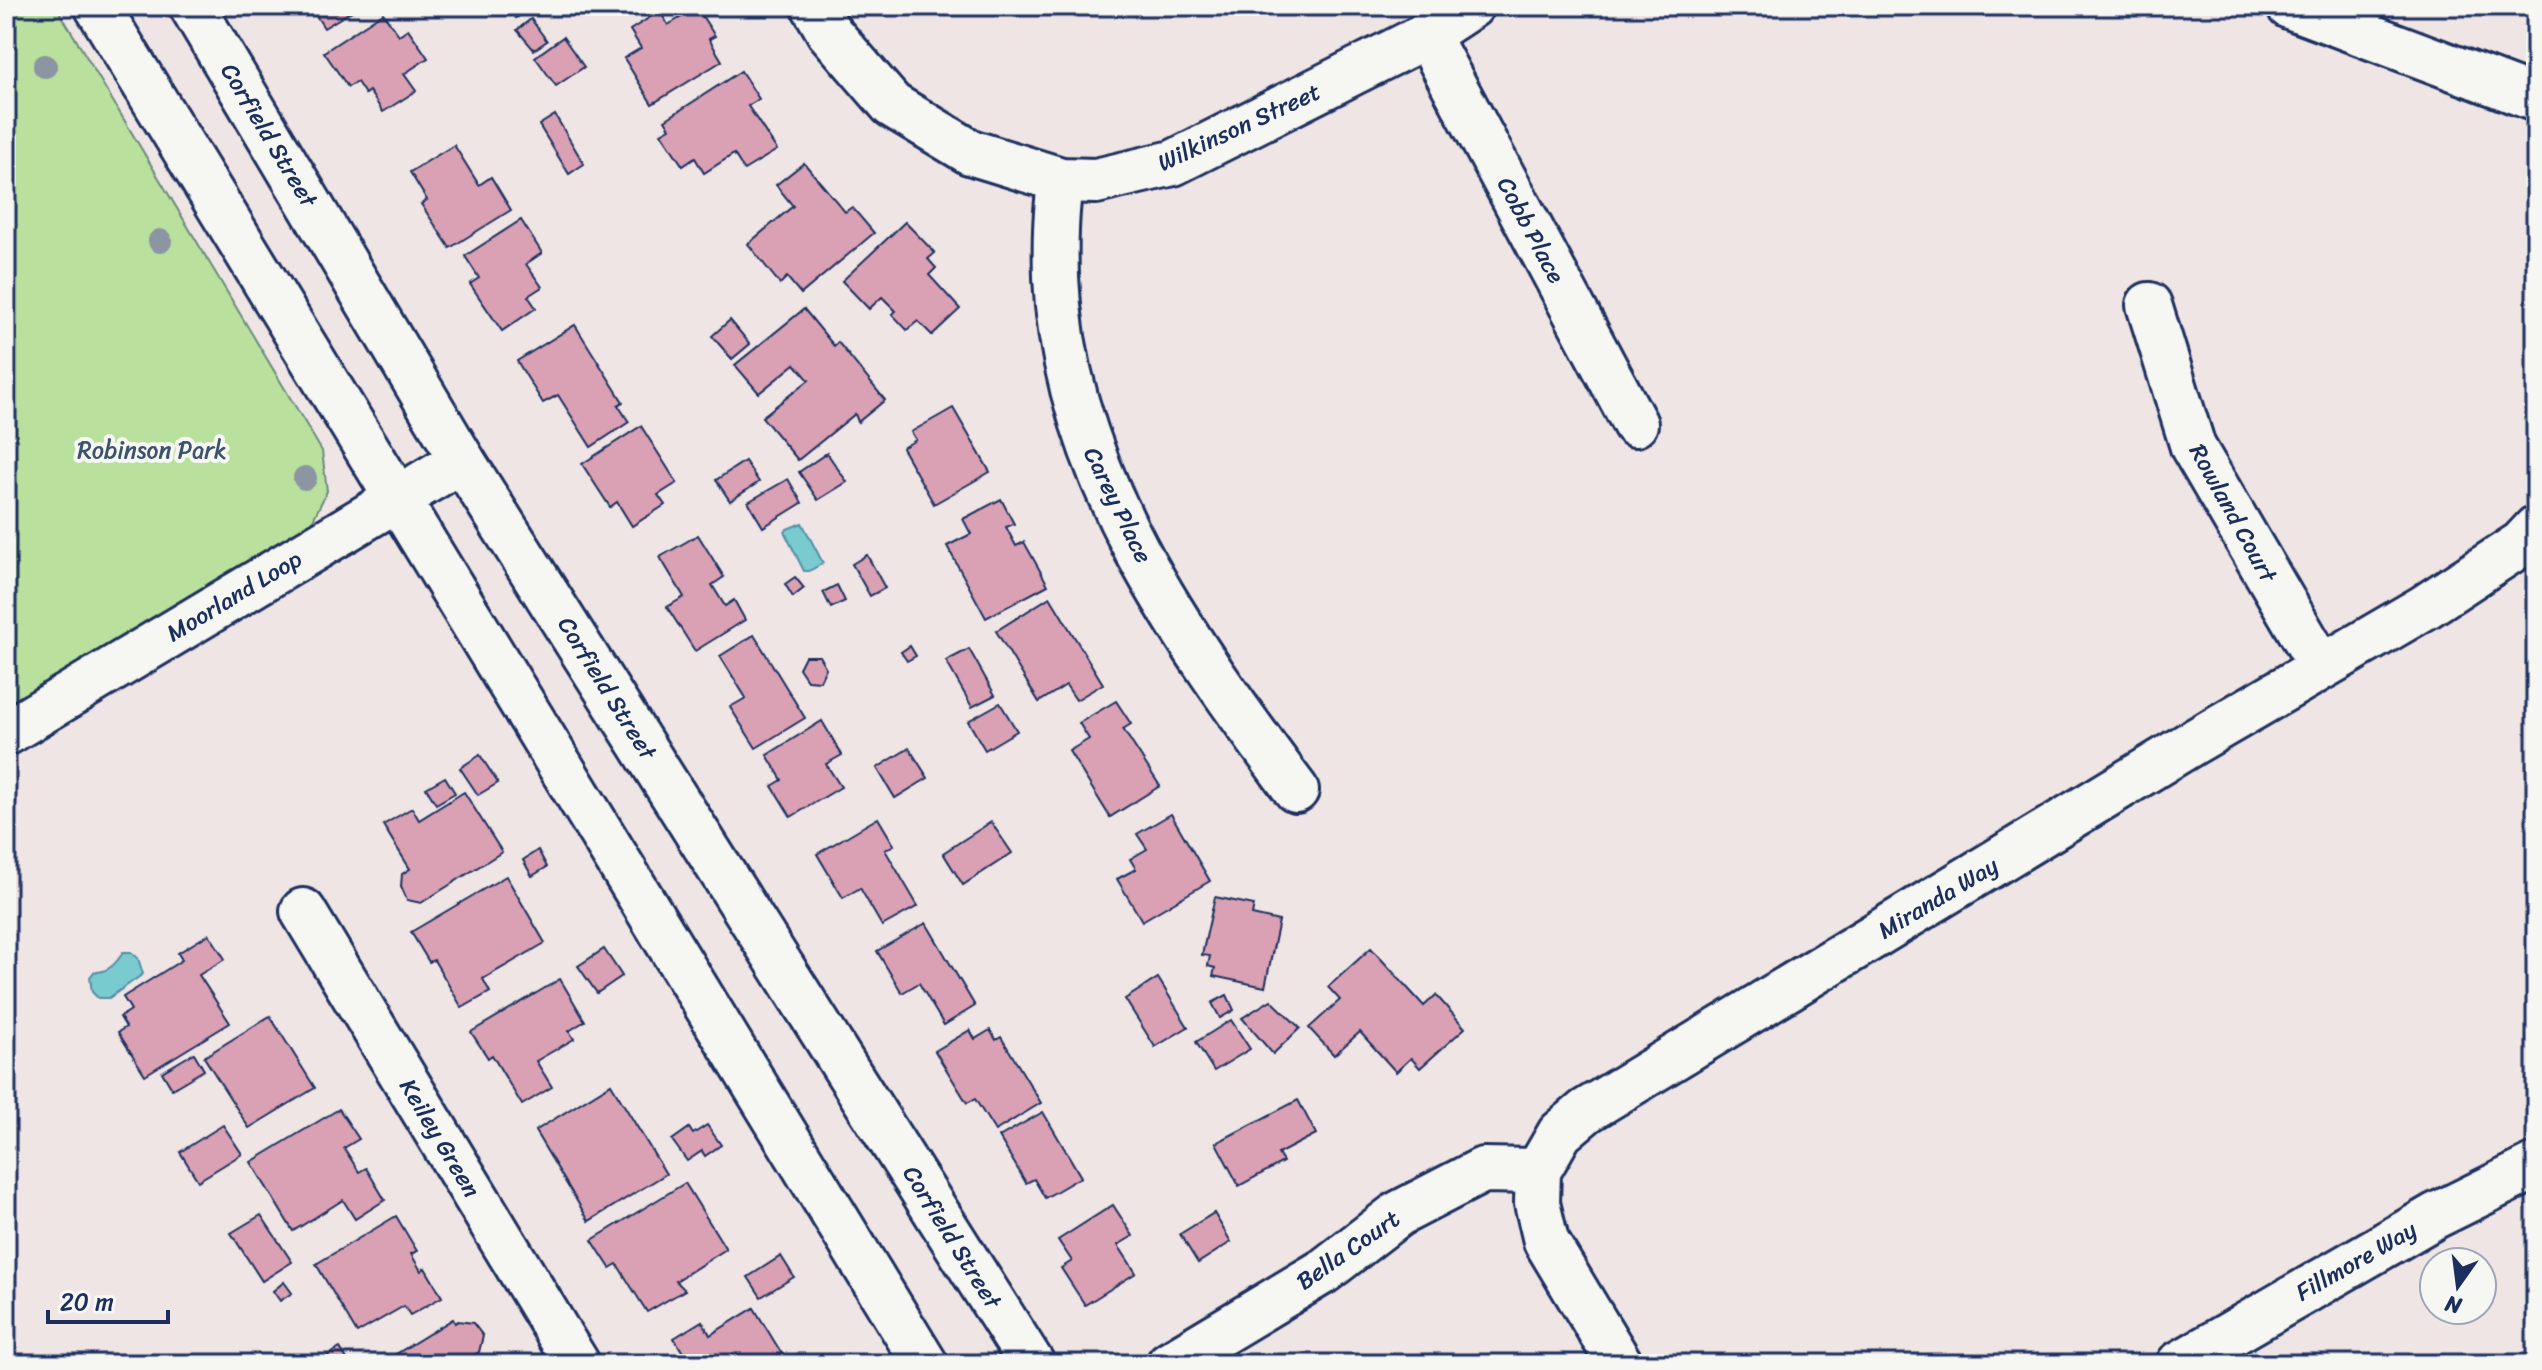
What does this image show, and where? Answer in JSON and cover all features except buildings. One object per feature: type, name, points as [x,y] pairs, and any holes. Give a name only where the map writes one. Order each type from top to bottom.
[{"type":"street","points":[[97,6],[925,1364]]},
{"type":"street","name":"Corfield Street","points":[[192,6],[462,460],[1032,1364]]},
{"type":"street","name":"Wilkinson Street","points":[[814,6],[829,32],[892,105],[970,152],[1061,180],[1096,181],[1173,163],[1427,35],[1471,6]]},
{"type":"street","points":[[2289,6],[2536,99]]},
{"type":"street","name":"Cobb Place","points":[[1427,35],[1635,424]]},
{"type":"street","name":"Carey Place","points":[[1061,180],[1055,239],[1057,299],[1067,373],[1084,433],[1112,503],[1211,675],[1296,790]]},
{"type":"street","name":"Rowland Court","points":[[2149,305],[2193,447],[2321,666]]},
{"type":"street","name":"Moorland Loop","points":[[6,733],[462,460]]},
{"type":"street","name":"Miranda Way","points":[[1538,1171],[1560,1133],[1586,1111],[2321,666],[2531,547]]},
{"type":"street","name":"Keiley Green","points":[[303,911],[577,1364]]},
{"type":"street","name":"Fillmore Way","points":[[2195,1360],[2435,1216],[2536,1166]]},
{"type":"street","name":"Bella Court","points":[[1169,1364],[1324,1271],[1410,1207],[1483,1170],[1538,1171]]},
{"type":"street","points":[[1538,1171],[1537,1203],[1546,1241],[1620,1364]]},
{"type":"green space","name":"Robinson Park","points":[[6,6],[56,6],[322,451],[327,491],[310,526],[6,709]]},
{"type":"water","points":[[802,523],[823,563],[809,571],[804,571],[785,533],[787,529]]},
{"type":"water","points":[[123,952],[131,952],[138,958],[143,974],[109,998],[98,998],[92,992],[90,977],[94,972],[111,966]]}]
